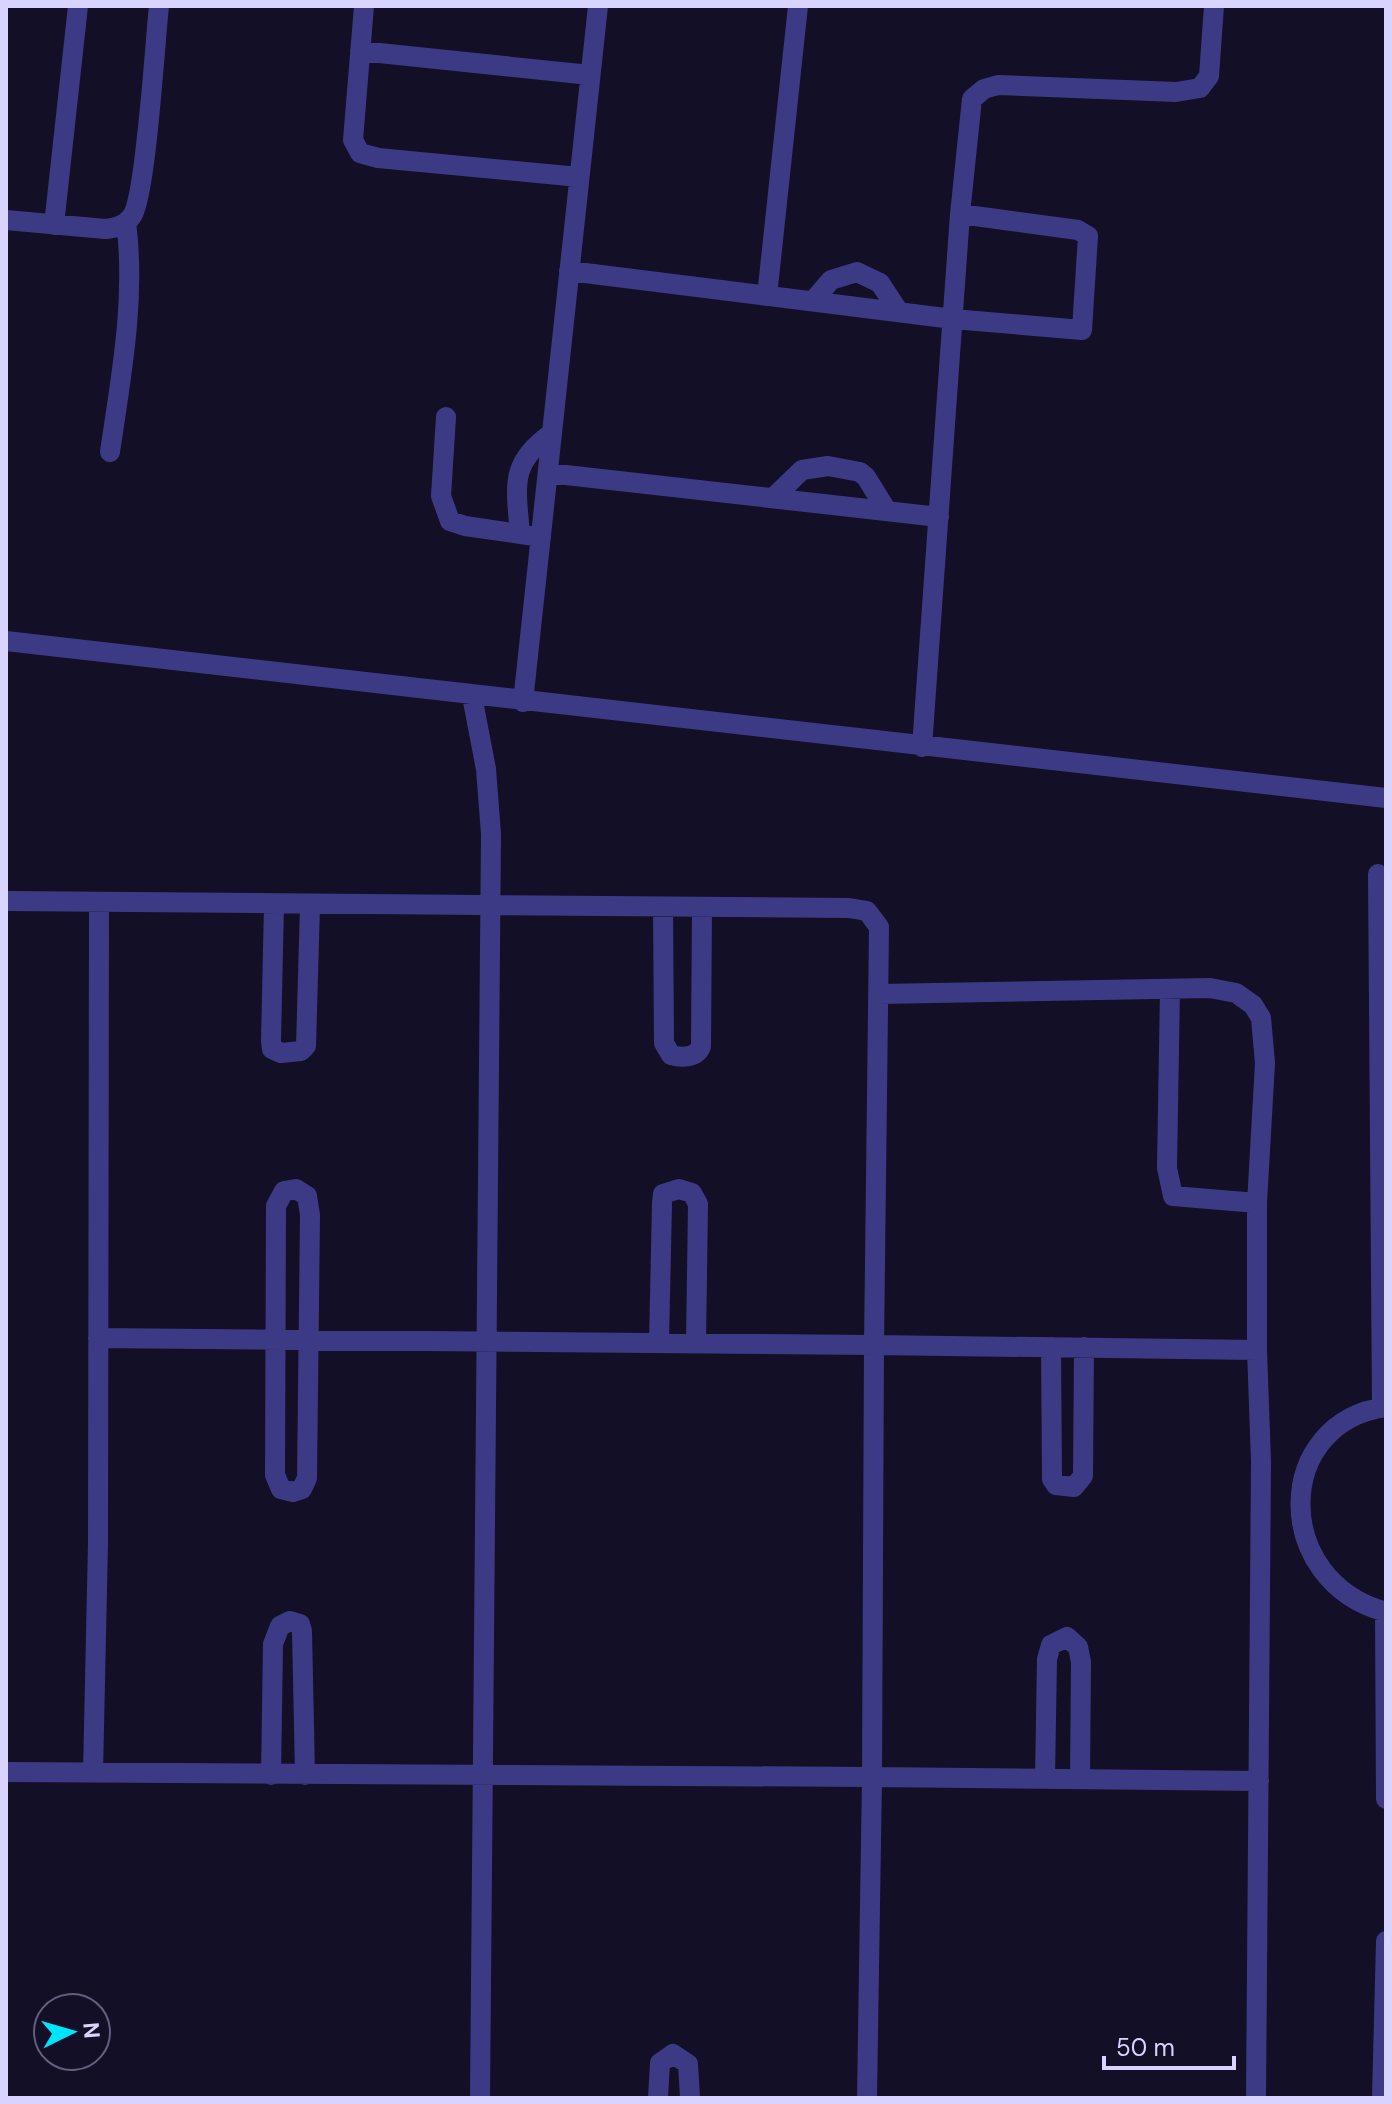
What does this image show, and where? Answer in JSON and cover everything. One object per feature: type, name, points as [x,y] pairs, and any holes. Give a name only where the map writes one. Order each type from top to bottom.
[{"type":"street","points":[[54,225],[78,6]]},
{"type":"street","points":[[110,452],[131,270],[126,222],[136,205],[141,176],[159,6]]},
{"type":"street","points":[[364,6],[353,140],[360,153],[378,158],[579,177]]},
{"type":"street","points":[[523,702],[530,535],[548,473],[598,6]]},
{"type":"street","points":[[767,296],[798,6]]},
{"type":"street","points":[[922,747],[960,214],[972,99],[984,89],[998,85],[1176,92],[1200,88],[1209,76],[1214,6]]},
{"type":"street","points":[[360,51],[590,75]]},
{"type":"street","points":[[569,271],[953,319],[1078,332],[1085,326],[1088,236],[1078,230],[960,214]]},
{"type":"street","points":[[6,220],[105,229],[126,222]]},
{"type":"street","points":[[813,301],[831,280],[857,272],[880,283],[899,312]]},
{"type":"street","points":[[446,417],[441,496],[450,521],[530,535]]},
{"type":"street","points":[[530,535],[517,493],[522,461],[528,450],[552,433]]},
{"type":"street","points":[[773,498],[802,470],[828,466],[860,472],[887,511]]},
{"type":"street","points":[[548,473],[939,517]]},
{"type":"street","points":[[6,641],[1386,798]]},
{"type":"street","points":[[472,696],[489,797],[490,907],[480,2098]]},
{"type":"street","points":[[1378,874],[1384,1407],[1350,1419],[1325,1440],[1306,1472],[1301,1511],[1305,1544],[1325,1578],[1357,1602],[1385,1612],[1386,1799]]},
{"type":"street","points":[[6,901],[867,911],[879,927],[867,2098]]},
{"type":"street","points":[[93,1773],[99,902]]},
{"type":"street","points":[[274,905],[271,1041],[272,1049],[281,1053],[301,1051],[306,1046],[310,906]]},
{"type":"street","points":[[663,907],[664,1043],[671,1055],[682,1058],[696,1053],[701,1046],[702,907]]},
{"type":"street","points":[[880,994],[1210,988],[1236,993],[1253,1005],[1261,1018],[1265,1063],[1257,1203],[1261,1462],[1256,2098]]},
{"type":"street","points":[[1170,989],[1167,1168],[1173,1196],[1257,1203]]},
{"type":"street","points":[[290,1189],[302,1192],[309,1204],[307,1478],[302,1489],[293,1492],[281,1489],[275,1475],[275,1338],[276,1206],[280,1195],[290,1189]]},
{"type":"street","points":[[659,1343],[663,1194],[679,1189],[692,1193],[698,1204],[696,1343]]},
{"type":"street","points":[[98,1338],[1257,1350]]},
{"type":"street","points":[[1051,1347],[1052,1479],[1056,1485],[1069,1487],[1078,1486],[1083,1476],[1084,1347]]},
{"type":"street","points":[[271,1775],[273,1644],[280,1626],[290,1621],[300,1624],[302,1631],[305,1775]]},
{"type":"street","points":[[1045,1779],[1047,1659],[1056,1640],[1067,1637],[1078,1647],[1081,1668],[1080,1780]]},
{"type":"street","points":[[6,1772],[1259,1781]]},
{"type":"street","points":[[1382,2098],[1386,1941]]},
{"type":"street","points":[[658,2098],[660,2063],[673,2054],[688,2064],[690,2098]]}]
